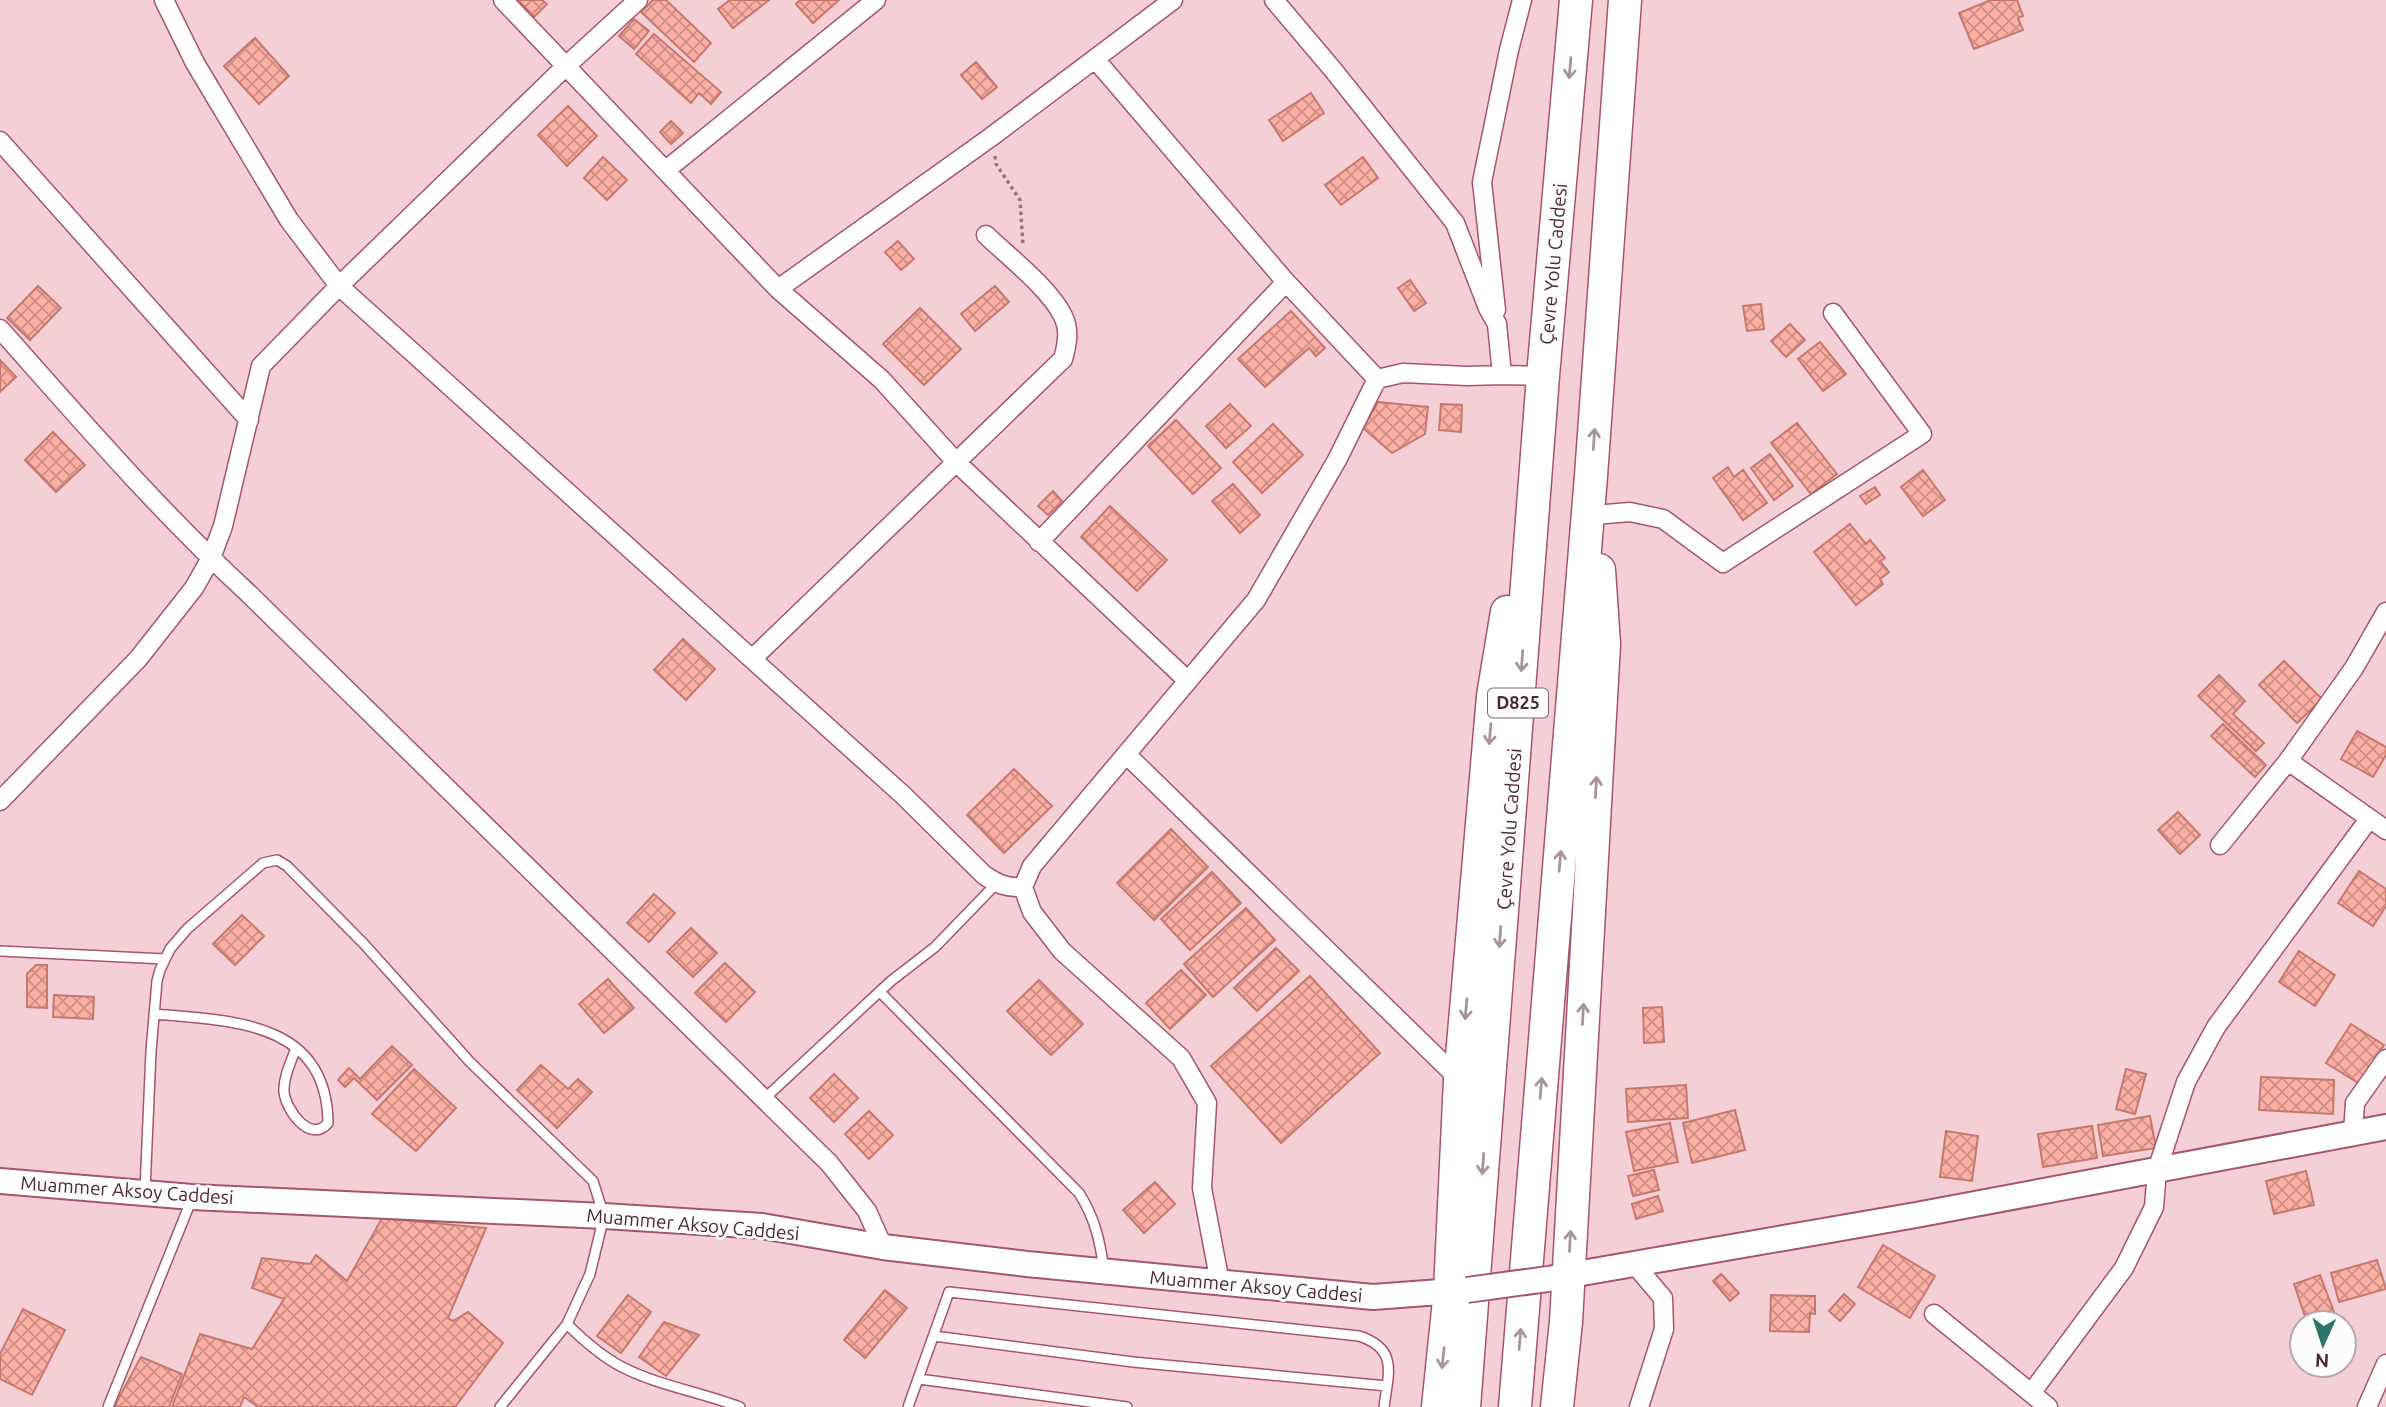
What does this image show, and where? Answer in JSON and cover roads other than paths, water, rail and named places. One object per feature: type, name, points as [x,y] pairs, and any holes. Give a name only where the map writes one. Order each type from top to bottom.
[{"type":"highway","name":"Çevre Yolu Caddesi","points":[[1464,1407],[1543,376],[1576,0]]},
{"type":"highway","name":"D825","points":[[1515,1407],[1591,476],[1625,0]]},
{"type":"highway","points":[[1438,1407],[1458,1291],[1460,1080],[1493,696],[1543,376]]},
{"type":"highway","points":[[1557,1407],[1566,1322],[1558,1278],[1604,645],[1591,476]]},
{"type":"street","points":[[164,0],[195,63],[289,220],[339,286],[904,796],[984,875],[996,884],[1011,888],[1023,887]]},
{"type":"street","points":[[503,0],[778,289],[882,380],[956,462],[1187,680]]},
{"type":"street","points":[[0,801],[138,659],[194,588],[211,558],[223,526],[261,366],[339,286],[638,0]]},
{"type":"street","points":[[666,170],[876,0]]},
{"type":"street","points":[[778,289],[991,137],[1173,0]]},
{"type":"street","points":[[1274,0],[1455,223],[1488,308],[1497,324]]},
{"type":"street","points":[[1502,375],[1489,224],[1482,182],[1522,0]]},
{"type":"street","points":[[1095,59],[1286,282],[1377,379]]},
{"type":"street","points":[[0,141],[249,420]]},
{"type":"street","points":[[752,659],[1063,359],[1068,342],[1065,318],[1050,296],[986,235]]},
{"type":"street","points":[[1039,542],[1286,282]]},
{"type":"street","points":[[1594,515],[1630,512],[1663,519],[1723,563],[1922,434],[1833,313]]},
{"type":"street","points":[[0,329],[61,400],[211,558],[830,1163],[867,1211],[883,1247]]},
{"type":"street","points":[[1377,379],[1403,373],[1543,376]]},
{"type":"street","points":[[1220,1283],[1202,1188],[1207,1103],[1181,1058],[1062,951],[1032,912],[1023,887],[1032,866],[1256,600],[1337,460],[1377,379]]},
{"type":"street","points":[[2220,845],[2288,761],[2354,667],[2386,612]]},
{"type":"street","points":[[1127,755],[1460,1080]]},
{"type":"street","points":[[2288,761],[2368,820],[2386,830]]},
{"type":"street","points":[[2032,1392],[2124,1268],[2154,1207],[2157,1170],[2186,1082],[2217,1027],[2368,820]]},
{"type":"street","points":[[2353,1133],[2355,1103],[2386,1059]]},
{"type":"street","name":"Muammer Aksoy Caddesi","points":[[0,1181],[192,1197],[762,1226],[883,1247],[1104,1272],[1373,1297],[1458,1291],[1558,1278],[2386,1127]]},
{"type":"street","points":[[1634,1265],[1662,1298],[1664,1329],[1639,1407]]},
{"type":"street","points":[[1934,1314],[2049,1407]]},
{"type":"street","points":[[2367,1407],[2386,1364]]},
{"type":"lane","points":[[145,1193],[150,1051],[157,981],[165,959],[187,929],[264,863],[277,860],[287,866],[364,944],[470,1062],[593,1181],[604,1216],[590,1274],[567,1324],[500,1407]]},
{"type":"lane","points":[[764,1099],[880,992],[935,947],[996,884]]},
{"type":"lane","points":[[0,951],[165,959]]},
{"type":"lane","points":[[880,992],[1079,1193],[1098,1230],[1104,1272]]},
{"type":"lane","points":[[154,1014],[232,1021],[264,1028],[296,1048],[316,1073],[326,1099],[328,1123],[320,1130],[311,1130],[300,1122],[286,1102],[284,1083],[296,1048]]},
{"type":"lane","points":[[108,1407],[192,1197]]},
{"type":"lane","points":[[908,1407],[949,1292],[1359,1336],[1378,1345],[1390,1364],[1384,1407]]},
{"type":"lane","points":[[567,1324],[594,1349],[624,1368],[740,1407]]},
{"type":"lane","points":[[934,1336],[1133,1362],[1387,1386]]},
{"type":"lane","points":[[919,1380],[1127,1407]]}]
